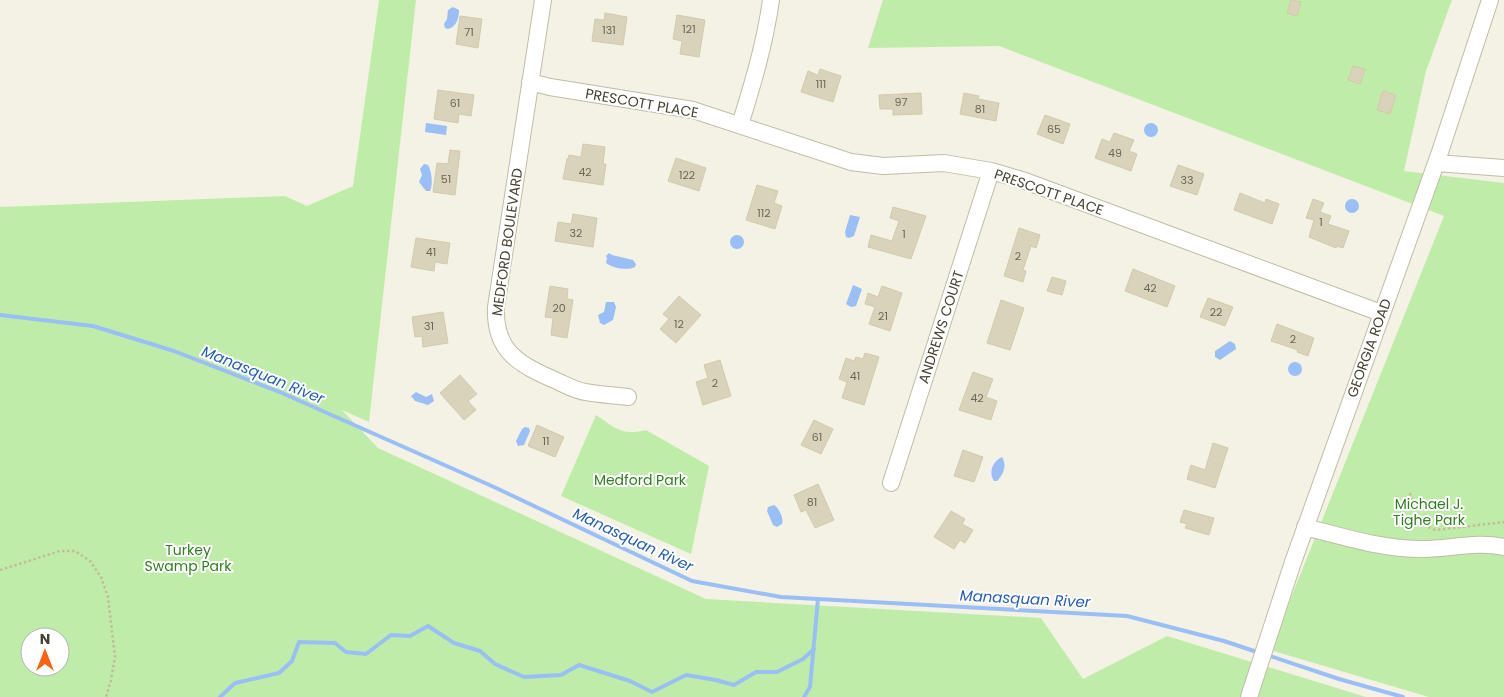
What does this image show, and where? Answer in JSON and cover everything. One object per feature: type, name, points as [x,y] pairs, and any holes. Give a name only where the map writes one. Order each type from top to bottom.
[{"type":"street","name":"MEDFORD BOULEVARD","points":[[543,0],[495,320],[499,337],[512,356],[522,364],[584,392],[628,397]]},
{"type":"street","points":[[740,125],[759,66],[767,33],[771,0]]},
{"type":"street","name":"GEORGIA ROAD","points":[[1249,697],[1305,527],[1436,163],[1490,0]]},
{"type":"street","name":"PRESCOTT PLACE","points":[[530,82],[550,87],[678,106],[851,162],[872,166],[944,163],[1025,181],[1382,312]]},
{"type":"street","points":[[1436,163],[1504,168]]},
{"type":"street","name":"ANDREWS COURT","points":[[891,483],[991,172]]},
{"type":"street","points":[[1305,527],[1389,547],[1449,549],[1476,545],[1504,546]]},
{"type":"path","points":[[1410,493],[1421,522],[1426,528],[1436,530],[1504,522]]},
{"type":"path","points":[[0,570],[60,551],[74,551],[90,561],[102,577],[108,597],[115,657],[106,697]]},
{"type":"green space","name":"Turkey Swamp Park","points":[[379,0],[416,0],[369,422],[342,410],[378,448],[706,599],[1041,618],[1083,679],[1167,636],[1366,697],[0,697],[0,207],[285,196],[307,206],[353,186]]},
{"type":"green space","name":"Michael J. Tighe Park","points":[[883,0],[1452,0],[1426,71],[1404,171],[1504,183],[1504,697],[1429,697],[1270,650],[1444,216],[999,46],[868,48]]},
{"type":"green space","name":"Medford Park","points":[[596,415],[619,430],[638,432],[646,430],[709,466],[691,554],[561,496]]},
{"type":"water","points":[[453,7],[459,10],[458,16],[455,24],[448,29],[445,28],[444,24],[447,19],[448,10]]},
{"type":"water","points":[[426,123],[447,126],[446,135],[425,132]]},
{"type":"water","points":[[1148,123],[1154,123],[1158,130],[1154,137],[1148,137],[1144,133],[1144,127]]},
{"type":"water","points":[[424,164],[428,165],[430,171],[432,182],[430,191],[426,191],[419,182],[422,175],[420,169]]},
{"type":"water","points":[[1349,199],[1355,199],[1359,206],[1355,213],[1349,213],[1345,209],[1345,203]]},
{"type":"water","points":[[850,215],[860,217],[854,236],[849,238],[846,237],[845,232]]},
{"type":"water","points":[[734,235],[740,235],[744,242],[740,249],[734,249],[730,245],[730,239]]},
{"type":"water","points":[[609,253],[633,260],[636,264],[635,267],[624,269],[609,265],[606,263],[606,256]]},
{"type":"water","points":[[853,285],[862,289],[856,306],[851,307],[846,304]]},
{"type":"water","points":[[606,302],[614,302],[616,307],[613,320],[604,325],[600,323],[598,315],[604,312]]},
{"type":"water","points":[[1230,341],[1235,344],[1236,349],[1220,360],[1215,357],[1215,351]]},
{"type":"water","points":[[1292,362],[1298,362],[1302,369],[1298,376],[1292,376],[1288,372],[1288,366]]},
{"type":"water","points":[[416,392],[426,397],[432,394],[434,401],[428,405],[415,401],[411,396]]},
{"type":"water","points":[[525,427],[529,428],[530,431],[524,445],[518,446],[516,441]]},
{"type":"water","points":[[1002,457],[1004,463],[1003,472],[997,481],[994,481],[991,474],[992,467]]},
{"type":"water","points":[[774,505],[782,516],[782,524],[777,527],[773,525],[767,511],[768,507]]},
{"type":"building","points":[[1291,0],[1301,2],[1297,16],[1287,13]]},
{"type":"building","points":[[605,13],[627,17],[623,45],[592,41],[595,19],[604,20]]},
{"type":"building","points":[[677,15],[705,20],[699,57],[680,54],[682,41],[673,39]]},
{"type":"building","points":[[460,16],[482,19],[478,48],[456,44]]},
{"type":"building","points":[[1353,66],[1365,69],[1360,84],[1348,80]]},
{"type":"building","points":[[820,69],[841,76],[833,102],[801,92],[808,71],[818,75]]},
{"type":"building","points":[[438,90],[474,95],[471,116],[459,114],[458,123],[434,119]]},
{"type":"building","points":[[1383,91],[1396,95],[1390,114],[1377,110]]},
{"type":"building","points":[[921,93],[922,114],[893,115],[893,109],[880,109],[879,95]]},
{"type":"building","points":[[964,93],[979,96],[978,99],[999,103],[996,121],[960,114]]},
{"type":"building","points":[[1045,115],[1070,124],[1063,144],[1037,134]]},
{"type":"building","points":[[1114,133],[1134,140],[1129,151],[1137,154],[1131,171],[1095,158],[1102,139],[1110,142]]},
{"type":"building","points":[[583,144],[605,147],[603,164],[606,164],[603,185],[563,179],[569,155],[581,157]]},
{"type":"building","points":[[450,150],[460,151],[455,195],[433,192],[437,163],[448,164]]},
{"type":"building","points":[[676,158],[706,168],[699,191],[668,181]]},
{"type":"building","points":[[1178,165],[1204,174],[1197,195],[1170,186]]},
{"type":"building","points":[[757,185],[778,191],[774,203],[782,206],[775,229],[746,220]]},
{"type":"building","points":[[1240,193],[1265,203],[1266,199],[1279,204],[1272,224],[1234,210]]},
{"type":"building","points":[[1313,199],[1324,203],[1320,212],[1331,216],[1328,224],[1349,231],[1343,248],[1337,246],[1336,248],[1309,237],[1314,220],[1306,218]]},
{"type":"building","points":[[893,207],[926,216],[911,259],[868,247],[871,235],[892,241],[899,221],[890,218]]},
{"type":"building","points":[[573,214],[597,218],[593,247],[555,241],[558,222],[571,224]]},
{"type":"building","points":[[1019,228],[1040,235],[1036,248],[1031,246],[1023,270],[1026,271],[1023,282],[1004,276]]},
{"type":"building","points":[[416,238],[450,243],[447,264],[435,262],[434,271],[411,267]]},
{"type":"building","points":[[1133,269],[1175,286],[1167,307],[1125,291]]},
{"type":"building","points":[[1052,277],[1066,281],[1062,295],[1047,291]]},
{"type":"building","points":[[550,286],[568,289],[567,299],[573,300],[567,338],[551,335],[553,318],[545,317]]},
{"type":"building","points":[[882,286],[902,293],[890,331],[869,324],[875,307],[865,304],[868,293],[878,297]]},
{"type":"building","points":[[679,296],[701,315],[676,343],[660,329],[669,319],[663,314]]},
{"type":"building","points":[[1208,298],[1233,307],[1225,326],[1200,317]]},
{"type":"building","points":[[1001,300],[1024,308],[1010,350],[987,343]]},
{"type":"building","points":[[443,312],[448,343],[423,347],[422,336],[415,337],[412,317]]},
{"type":"building","points":[[1277,324],[1314,338],[1308,356],[1297,352],[1298,350],[1271,341]]},
{"type":"building","points":[[865,353],[879,357],[864,405],[842,398],[847,382],[839,379],[846,358],[854,361],[856,357],[863,359]]},
{"type":"building","points":[[720,360],[731,396],[703,405],[696,382],[708,378],[704,365]]},
{"type":"building","points":[[973,372],[993,379],[986,397],[997,401],[991,420],[959,410]]},
{"type":"building","points":[[460,375],[477,394],[468,401],[476,410],[464,420],[440,393]]},
{"type":"building","points":[[814,420],[833,429],[821,454],[801,445]]},
{"type":"building","points":[[537,425],[564,437],[555,457],[528,446]]},
{"type":"building","points":[[1213,443],[1228,448],[1215,488],[1187,479],[1191,465],[1205,470]]},
{"type":"building","points":[[963,450],[983,457],[974,482],[954,476]]},
{"type":"building","points":[[818,484],[834,520],[815,528],[806,510],[801,512],[794,495]]},
{"type":"building","points":[[1184,510],[1214,518],[1209,535],[1185,528],[1187,524],[1180,522]]},
{"type":"building","points":[[951,511],[965,519],[962,524],[973,530],[965,543],[960,540],[954,549],[934,537]]},
{"type":"waterway","name":"Manasquan River","points":[[0,315],[93,326],[174,351],[282,393],[494,487],[692,581],[781,597],[1127,616],[1224,641],[1260,653]]},
{"type":"waterway","points":[[804,697],[810,687],[818,599]]},
{"type":"waterway","points":[[220,697],[235,683],[279,673],[292,661],[299,642],[335,643],[346,652],[366,654],[391,635],[410,636],[428,626],[454,643],[480,651],[495,664],[524,677],[561,675],[579,665],[630,681],[652,692],[686,675],[734,685],[756,672],[777,672],[803,659],[814,649]]},
{"type":"waterway","name":"Manasquan River","points":[[1267,655],[1339,679],[1403,697]]}]
